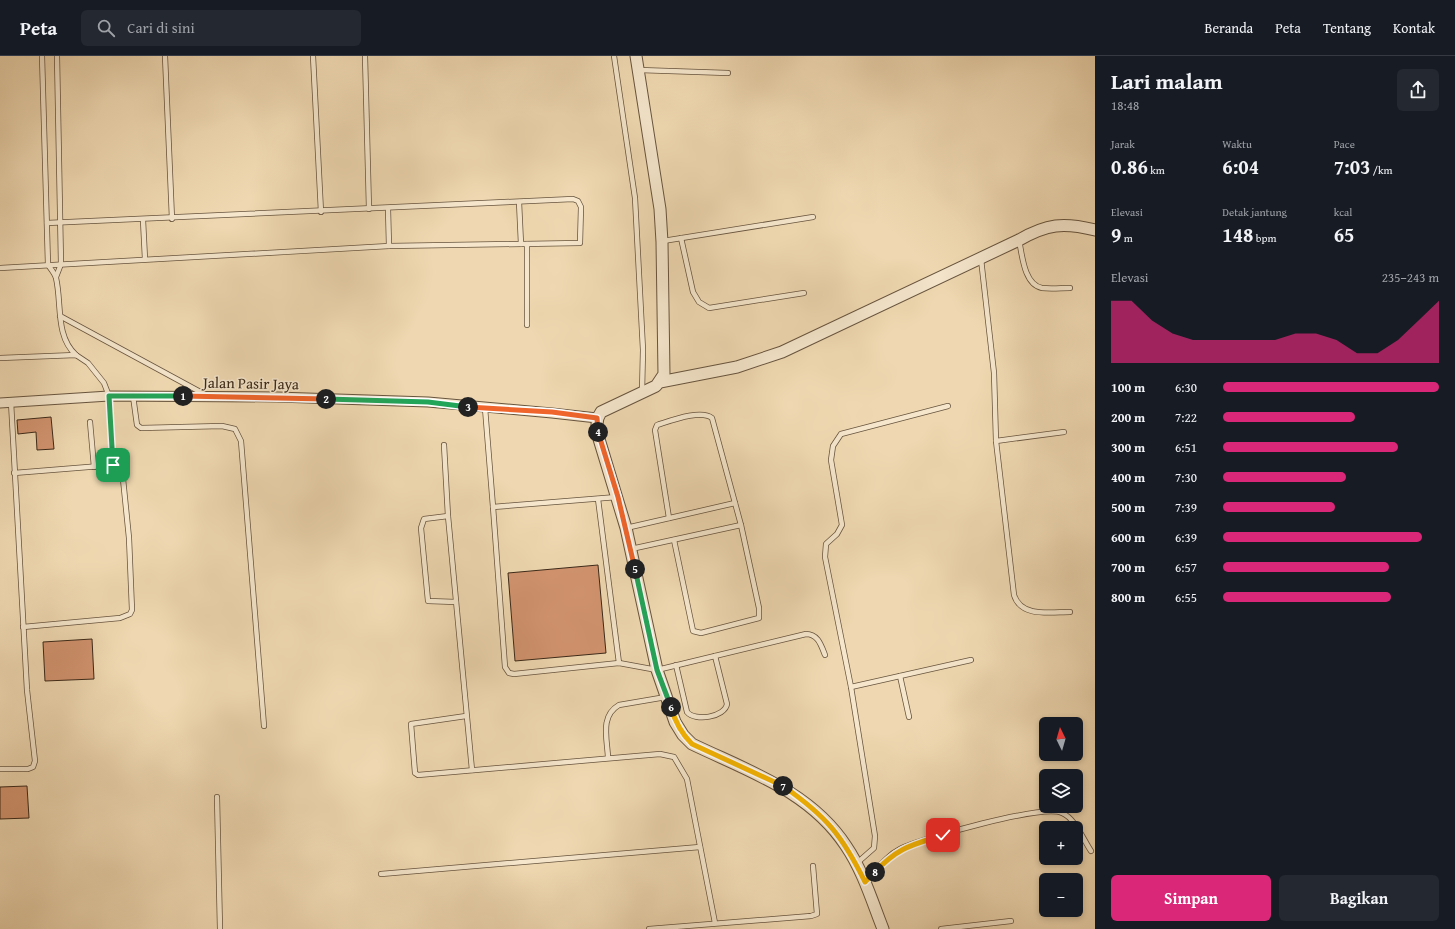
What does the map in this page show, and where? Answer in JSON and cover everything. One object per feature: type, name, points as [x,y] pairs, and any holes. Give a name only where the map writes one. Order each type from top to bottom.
[{"type":"street","points":[[636,56],[656,179],[662,242],[664,369],[660,382],[656,386],[610,406],[601,412],[597,418],[599,439],[618,497],[626,528],[657,670],[668,696],[675,722],[692,744],[782,786],[808,804],[835,830],[847,847],[865,882],[883,929]]},
{"type":"street","points":[[660,382],[737,367],[782,352],[1019,240],[1038,229],[1059,225],[1079,226],[1095,230]]},
{"type":"street","name":"Jalan Pasir Jaya","points":[[0,402],[109,396],[207,396],[428,402],[485,408],[552,412],[597,418]]},
{"type":"lane","points":[[42,56],[48,265],[56,277]]},
{"type":"lane","points":[[57,56],[60,264],[56,277],[60,316],[66,341],[76,355],[88,363],[96,372],[109,396],[113,465]]},
{"type":"lane","points":[[165,56],[172,219]]},
{"type":"lane","points":[[313,56],[321,212]]},
{"type":"lane","points":[[365,56],[368,209]]},
{"type":"lane","points":[[614,56],[636,205],[643,350],[642,392]]},
{"type":"lane","points":[[638,70],[728,73]]},
{"type":"lane","points":[[0,268],[389,246],[580,243],[580,204],[578,200],[573,199],[172,219],[47,223]]},
{"type":"lane","points":[[519,202],[522,244]]},
{"type":"lane","points":[[388,209],[389,246]]},
{"type":"lane","points":[[662,242],[813,217]]},
{"type":"lane","points":[[143,220],[145,259]]},
{"type":"lane","points":[[681,238],[693,292],[699,302],[710,308],[804,293]]},
{"type":"lane","points":[[1019,240],[1028,278],[1032,283],[1040,288],[1070,288]]},
{"type":"lane","points":[[527,244],[527,325]]},
{"type":"lane","points":[[981,258],[994,373],[996,441],[1016,601],[1020,606],[1029,611],[1070,612]]},
{"type":"lane","points":[[60,316],[207,396]]},
{"type":"lane","points":[[0,358],[76,355]]},
{"type":"lane","points":[[133,396],[137,425],[141,428],[222,426],[235,429],[239,433],[242,449],[264,726]]},
{"type":"lane","points":[[0,769],[28,769],[35,765],[27,690],[11,402]]},
{"type":"lane","points":[[856,864],[870,853],[876,842],[851,686],[825,557],[826,544],[837,534],[842,525],[831,460],[833,446],[841,434],[948,406]]},
{"type":"lane","points":[[485,408],[505,667],[509,673],[514,674],[619,663],[657,670],[806,634],[810,634],[818,639],[825,655]]},
{"type":"lane","points":[[669,518],[655,430],[657,425],[699,414],[708,414],[712,418],[741,525],[760,616],[756,619],[701,633],[693,631],[674,540]]},
{"type":"lane","points":[[90,422],[94,467]]},
{"type":"lane","points":[[996,441],[1064,432]]},
{"type":"lane","points":[[444,445],[448,516],[472,770]]},
{"type":"lane","points":[[14,473],[113,465],[119,466],[122,469],[129,538],[132,610],[130,614],[120,618],[23,627]]},
{"type":"lane","points":[[493,506],[618,497]]},
{"type":"lane","points":[[598,499],[619,663]]},
{"type":"lane","points":[[626,528],[735,503]]},
{"type":"lane","points":[[448,516],[424,519],[421,528],[428,601],[456,602]]},
{"type":"lane","points":[[630,549],[741,525]]},
{"type":"lane","points":[[676,665],[687,712],[690,716],[696,718],[722,713],[726,709],[727,704],[715,656]]},
{"type":"lane","points":[[851,686],[971,660]]},
{"type":"lane","points":[[900,676],[909,716]]},
{"type":"lane","points":[[608,757],[606,723],[613,709],[619,705],[668,696]]},
{"type":"lane","points":[[466,716],[412,723],[410,726],[415,772],[418,775],[608,757],[662,754],[676,759],[687,779],[715,923]]},
{"type":"lane","points":[[216,797],[220,929]]},
{"type":"lane","points":[[865,882],[887,858],[900,849],[943,835],[1041,811],[1060,812],[1070,817],[1091,851]]},
{"type":"lane","points":[[381,874],[700,847]]},
{"type":"lane","points":[[649,929],[811,916],[817,914],[813,866]]},
{"type":"lane","points":[[941,929],[1011,921]]},
{"type":"building","points":[[51,417],[54,449],[37,450],[36,432],[18,434],[17,420]]},
{"type":"building","points":[[598,565],[606,653],[515,661],[508,573]]},
{"type":"building","points":[[92,639],[94,679],[45,681],[43,642]]},
{"type":"building","points":[[27,786],[29,818],[0,819],[0,787]]},
{"type":"route","points":[[113,465],[109,396],[277,397],[428,402],[485,408],[552,412],[597,418],[599,439],[618,497],[626,528],[657,670],[668,696],[675,722],[683,734],[692,744],[782,786],[808,804],[835,830],[847,847],[865,882],[887,858],[900,849],[943,835]]}]
